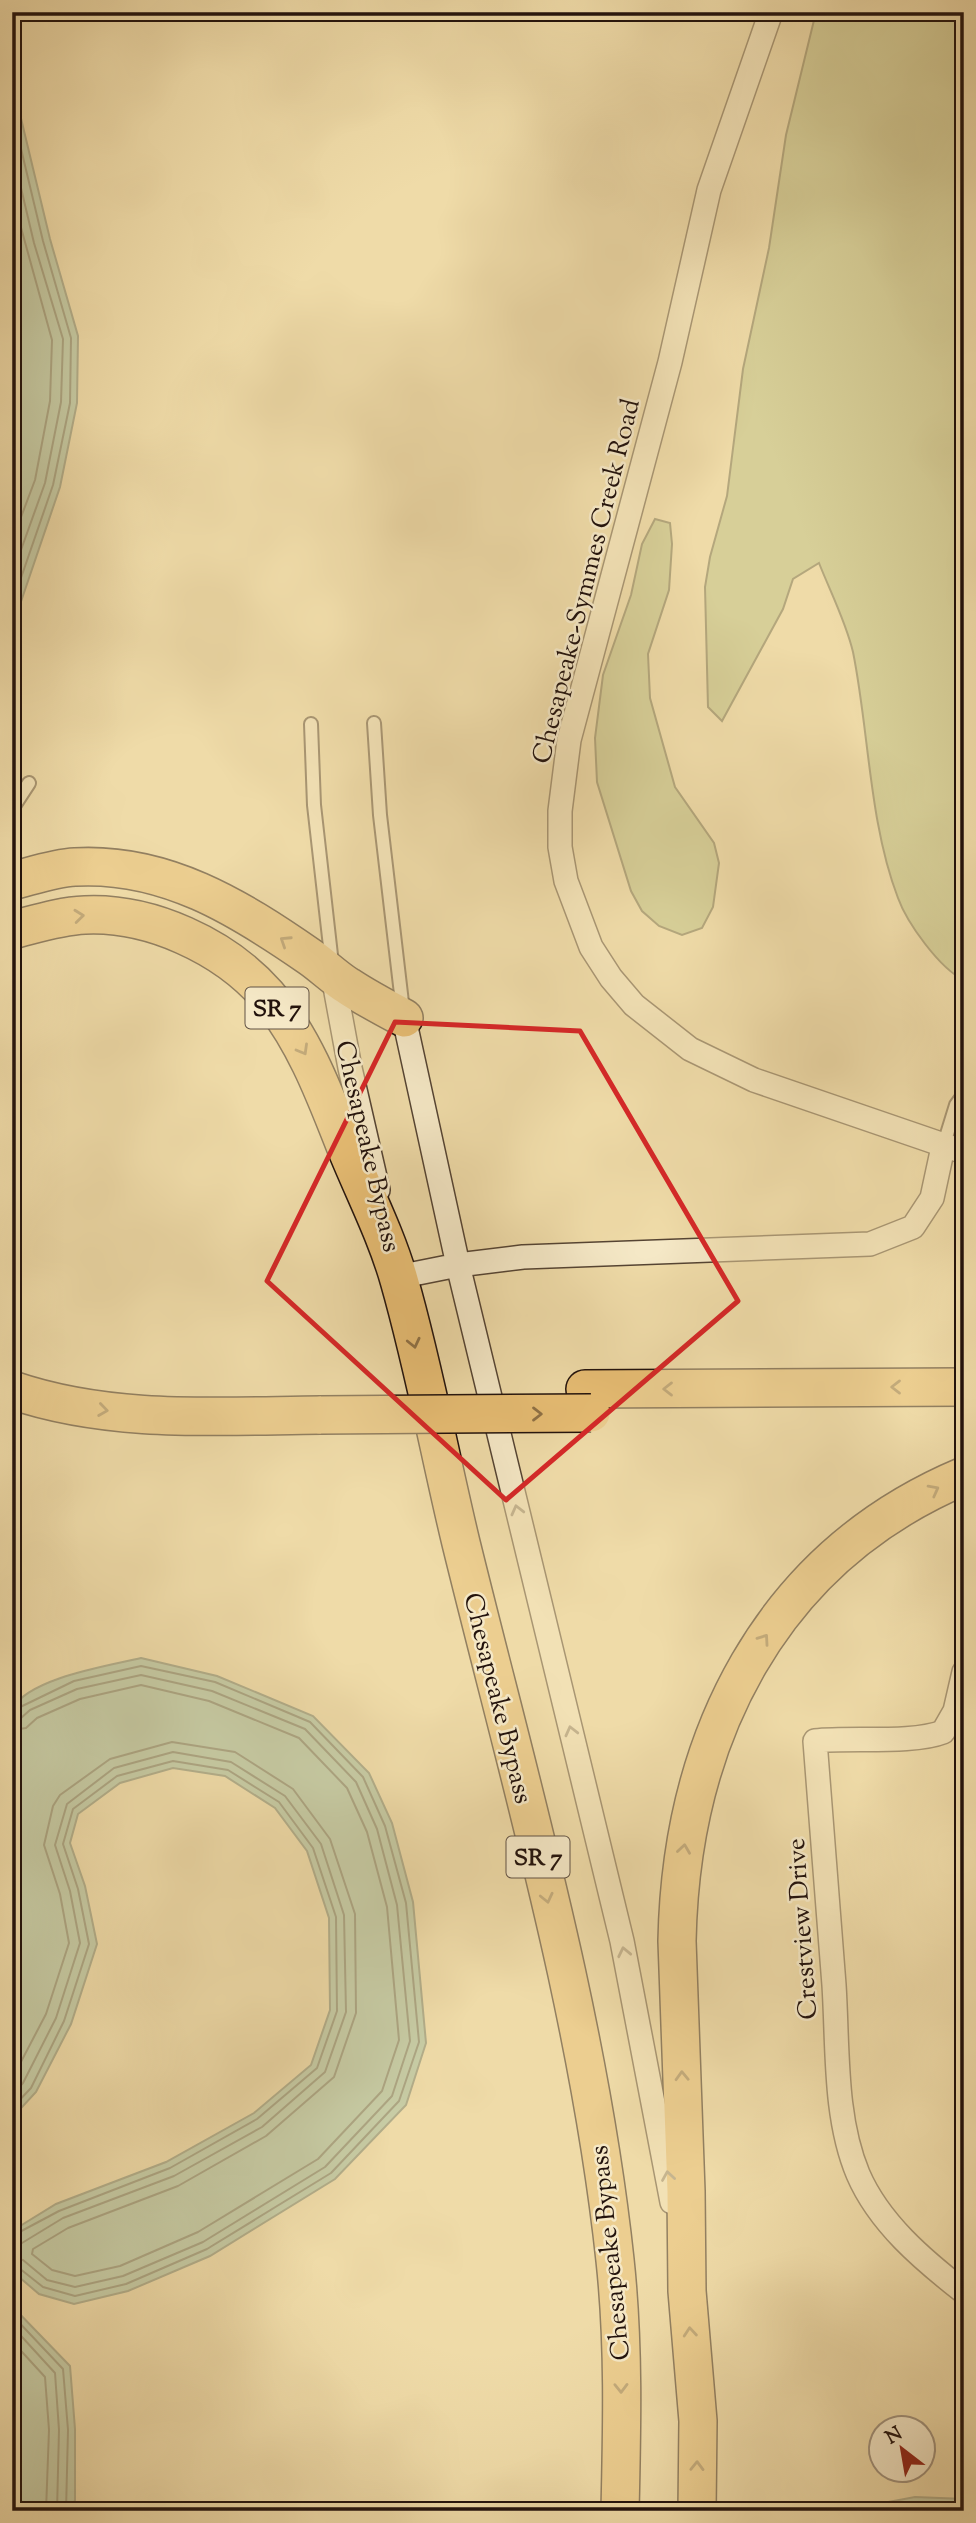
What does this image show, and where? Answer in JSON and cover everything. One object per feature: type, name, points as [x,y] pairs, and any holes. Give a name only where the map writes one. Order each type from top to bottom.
[{"type":"main road","points":[[12,881],[72,867],[104,867],[164,877],[219,899],[312,958],[333,976],[404,1018]]},
{"type":"main road","name":"SR 7","points":[[12,930],[86,915],[126,918],[198,943],[226,959],[249,978],[284,1018],[312,1066],[398,1277]]},
{"type":"main road","name":"Chesapeake Bypass","points":[[398,1277],[512,1747],[585,2069],[604,2175],[615,2264],[622,2445],[620,2511]]},
{"type":"main road","points":[[12,1363],[52,1377],[119,1388],[319,1403]]},
{"type":"main road","points":[[12,1390],[76,1406],[126,1413],[319,1403],[588,1401],[964,1387]]},
{"type":"main road","points":[[588,1401],[964,1411]]},
{"type":"main road","points":[[697,2511],[698,2421],[687,2291],[678,1900],[689,1816],[710,1743],[741,1675],[764,1638],[793,1601],[849,1545],[883,1520],[964,1476]]},
{"type":"street","name":"Chesapeake-Symmes Creek Road","points":[[772,12],[709,190],[670,362],[569,740],[560,811],[560,846],[566,881],[592,947],[634,1005],[660,1029],[690,1049],[754,1080],[953,1149]]},
{"type":"street","name":"Chesapeake Bypass","points":[[333,976],[350,1068],[398,1277]]},
{"type":"street","points":[[404,1018],[458,1265],[622,1941],[657,2111],[687,2291]]},
{"type":"street","points":[[398,1277],[458,1265],[536,1256],[870,1244],[913,1227],[932,1198],[953,1149]]},
{"type":"street","name":"Crestview Drive","points":[[964,1672],[955,1711],[943,1731],[922,1738],[852,1737],[815,1741],[845,2127],[858,2174],[869,2196],[907,2243],[964,2292]]},
{"type":"lane","points":[[374,723],[380,815],[404,1018]]},
{"type":"lane","points":[[311,724],[314,805],[333,976]]},
{"type":"lane","points":[[12,809],[29,783]]},
{"type":"lane","points":[[953,1149],[957,1105],[964,1094]]},
{"type":"highlighted area","points":[[395,1022],[580,1031],[738,1301],[506,1500],[267,1281]]},
{"type":"green space","points":[[816,12],[964,12],[964,980],[945,966],[925,944],[898,898],[888,869],[875,808],[853,652],[819,563],[793,579],[783,609],[722,721],[708,707],[705,587],[710,557],[727,496],[743,369],[769,248],[786,135]]},
{"type":"green space","points":[[655,519],[670,523],[672,544],[669,590],[648,654],[650,698],[675,787],[714,843],[719,863],[713,907],[702,928],[682,935],[659,926],[642,911],[631,891],[597,782],[595,738],[603,675],[631,595],[642,544]]},
{"type":"water","points":[[12,81],[50,239],[78,336],[77,403],[60,487],[12,628]]},
{"type":"water","points":[[141,1658],[217,1676],[313,1716],[369,1773],[392,1823],[413,1902],[426,2043],[406,2105],[335,2179],[210,2256],[128,2291],[74,2304],[39,2294],[12,2271],[12,2231],[56,2204],[166,2162],[254,2113],[311,2065],[330,2010],[329,1918],[307,1851],[275,1808],[225,1776],[173,1768],[120,1783],[78,1814],[70,1843],[85,1886],[97,1944],[71,2024],[36,2092],[12,2118],[12,1709],[21,1698],[51,1681]]},
{"type":"water","points":[[12,2306],[70,2366],[75,2429],[75,2500],[72,2511],[12,2511]]},
{"type":"water","points":[[915,2497],[964,2499],[964,2511],[840,2511]]}]
